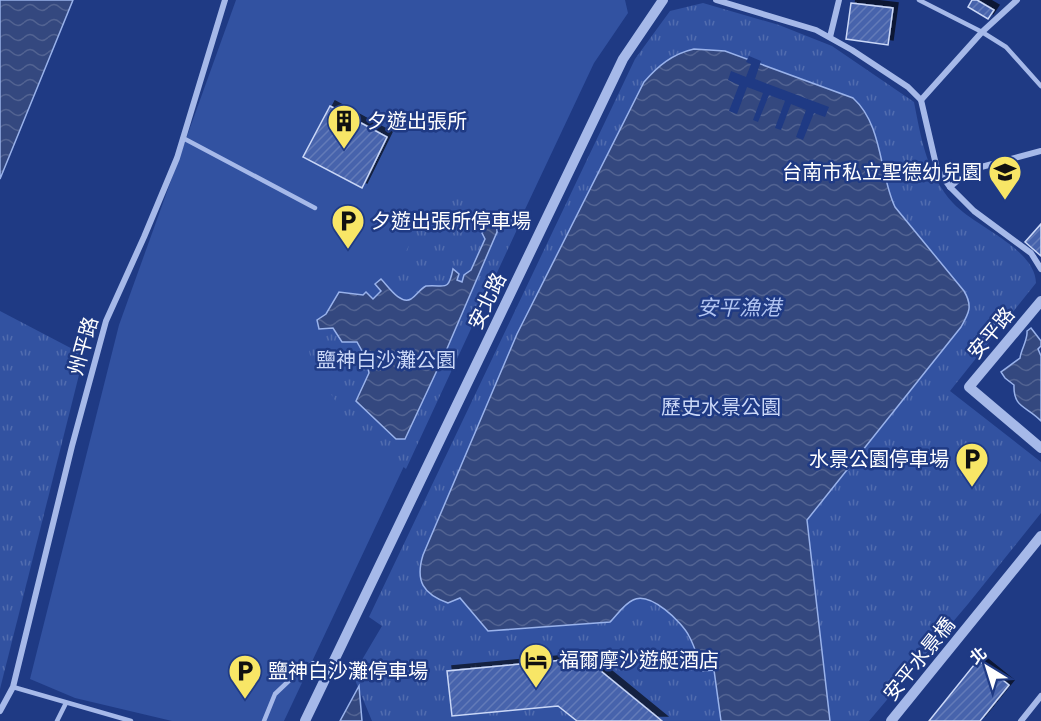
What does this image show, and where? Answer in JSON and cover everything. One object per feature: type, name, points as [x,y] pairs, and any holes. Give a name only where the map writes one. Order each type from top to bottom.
[{"type":"street","name":"州平路","points":[[0,711],[13,687],[72,446],[106,321],[177,158],[225,0]]},
{"type":"street","name":"安北路","points":[[305,721],[623,60],[663,0]]},
{"type":"street","points":[[716,0],[816,30],[852,50],[908,87],[921,100],[937,169],[950,187],[974,211],[1031,254],[1041,269]]},
{"type":"street","points":[[830,37],[838,0]]},
{"type":"street","points":[[921,100],[982,32],[1017,0]]},
{"type":"street","points":[[950,187],[970,170],[1041,151]]},
{"type":"street","name":"安平路","points":[[1041,301],[969,387],[1041,448]]},
{"type":"street","name":"安平水景橋","points":[[891,721],[1041,536]]},
{"type":"street","points":[[1021,721],[1041,696]]},
{"type":"lane","points":[[919,0],[1006,46],[1041,86]]},
{"type":"lane","points":[[183,138],[315,208]]},
{"type":"lane","points":[[264,721],[275,694],[295,675],[313,663],[330,669]]},
{"type":"lane","points":[[13,687],[131,721]]},
{"type":"lane","points":[[57,721],[66,704]]},
{"type":"green space","points":[[236,0],[625,0],[628,13],[594,63],[284,721],[172,721],[75,698],[30,679],[119,325]]},
{"type":"green space","name":"安平漁港","points":[[703,3],[779,25],[832,46],[914,102],[926,156],[944,192],[963,212],[1026,259],[1033,270],[1036,283],[950,391],[1041,462],[1041,513],[869,721],[372,721],[353,675],[382,626],[369,617],[635,59],[670,11]]},
{"type":"green space","name":"鹽神白沙灘公園","points":[[464,196],[520,223],[406,469],[349,421],[312,366],[306,335],[328,318],[367,298],[395,272],[431,204]]},
{"type":"green space","points":[[0,311],[84,355],[0,689]]},
{"type":"water","points":[[0,0],[73,0],[0,179]]},
{"type":"water","name":"安平漁港","points":[[694,49],[725,51],[853,98],[863,109],[870,122],[895,207],[964,291],[969,305],[961,327],[807,520],[830,721],[721,721],[714,670],[703,671],[685,630],[665,609],[648,600],[640,598],[633,600],[610,622],[488,631],[460,598],[448,603],[439,599],[427,591],[421,579],[423,555],[517,334],[644,82],[666,61]]},
{"type":"water","points":[[494,221],[497,232],[446,351],[405,439],[396,439],[356,401],[369,373],[366,358],[357,342],[342,342],[333,328],[319,329],[317,320],[326,314],[339,292],[363,295],[366,292],[373,299],[381,291],[375,284],[381,279],[394,294],[407,300],[426,286],[445,286],[449,282],[453,269],[459,274],[457,280],[462,282],[464,275],[471,270],[485,239],[482,233],[488,223]]},
{"type":"water","points":[[1031,328],[1041,341],[1038,349],[1041,356],[1041,421],[1018,403],[1014,385],[1001,372],[1020,358],[1027,331]]},
{"type":"water","points":[[359,686],[362,721],[340,721]]},
{"type":"pier","points":[[749,56],[761,61],[755,79],[829,107],[825,117],[814,113],[803,140],[796,137],[806,110],[791,104],[781,130],[775,128],[785,101],[769,95],[758,122],[753,120],[763,93],[747,87],[737,114],[729,111],[739,85],[728,80],[731,71],[746,77],[751,64],[746,62]]},
{"type":"building","points":[[972,0],[977,0],[994,10],[988,19],[968,7]]},
{"type":"building","points":[[851,3],[893,8],[888,45],[846,39]]},
{"type":"building","name":"夕遊出張所","points":[[330,106],[387,137],[362,188],[303,157]]},
{"type":"building","points":[[1041,224],[1041,256],[1025,242]]},
{"type":"building","name":"福爾摩沙遊艇酒店","points":[[585,658],[662,721],[577,721],[558,706],[452,716],[447,671]]},
{"type":"building","points":[[978,660],[1009,685],[980,721],[929,721]]},
{"type":"place","name":"夕遊出張所","points":[[344,150]]},
{"type":"place","name":"台南市私立聖德幼兒園","points":[[1005,201]]},
{"type":"place","name":"夕遊出張所停車場","points":[[348,250]]},
{"type":"place","name":"水景公園停車場","points":[[972,488]]},
{"type":"place","name":"福爾摩沙遊艇酒店","points":[[536,689]]},
{"type":"place","name":"鹽神白沙灘停車場","points":[[245,700]]},
{"type":"park label","name":"歷史水景公園","points":[[721,407]]}]
